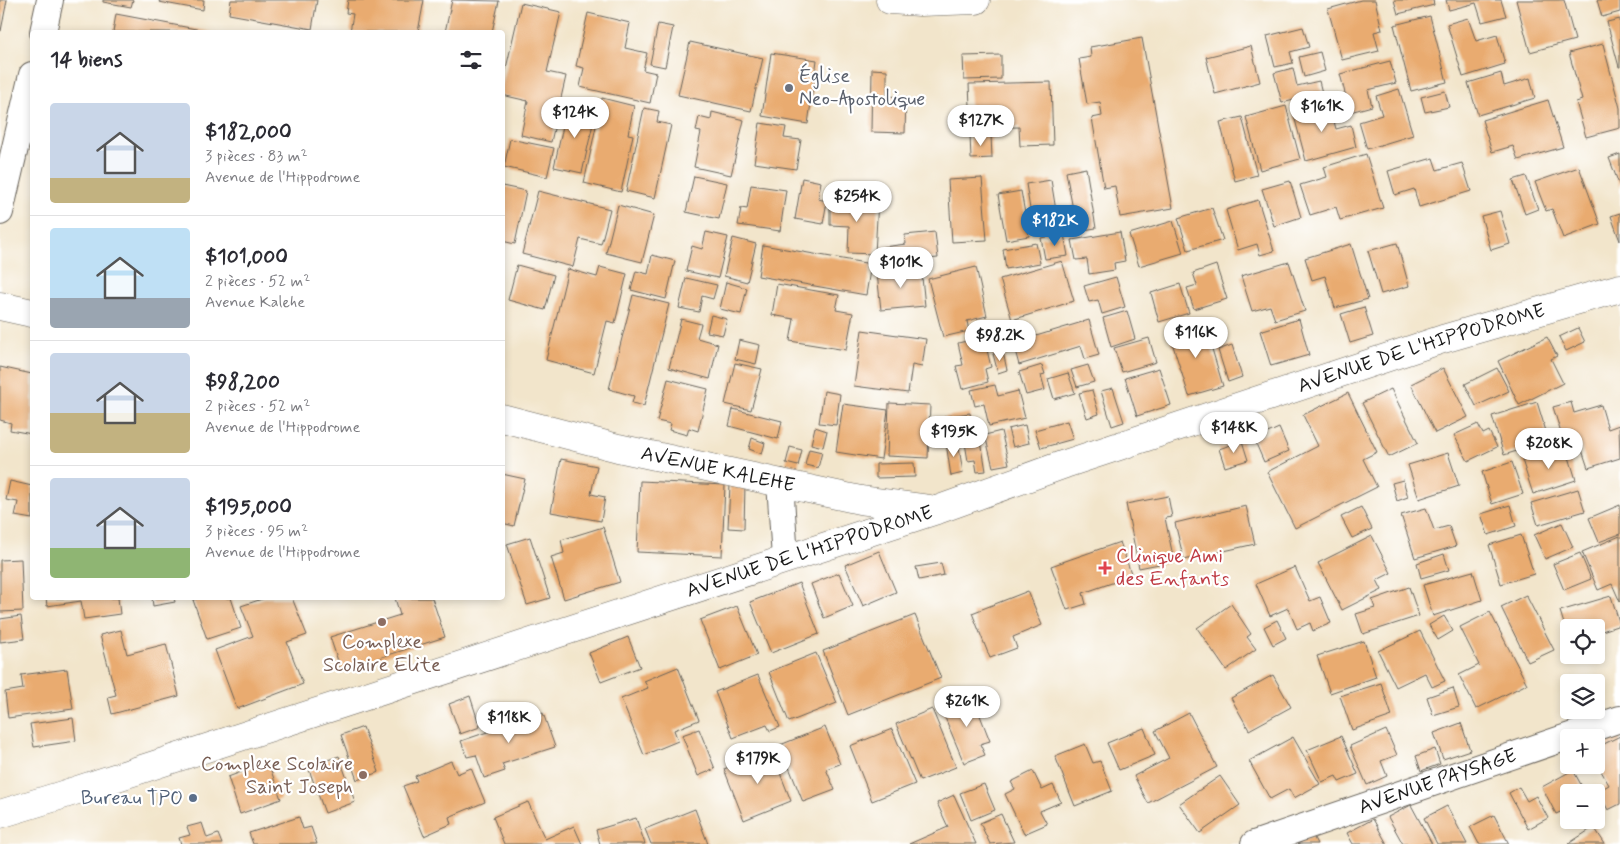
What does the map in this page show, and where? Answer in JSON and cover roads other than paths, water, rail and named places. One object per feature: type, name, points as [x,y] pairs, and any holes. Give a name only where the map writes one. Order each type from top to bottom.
[{"type":"street","points":[[43,30],[50,0]]},
{"type":"street","points":[[890,0],[920,2],[976,0]]},
{"type":"street","points":[[0,212],[30,84]]},
{"type":"street","name":"AVENUE DE L'HIPPODROME","points":[[0,814],[937,510],[1066,464],[1443,339],[1620,288]]},
{"type":"street","points":[[0,306],[30,313]]},
{"type":"street","name":"AVENUE KALEHE","points":[[505,419],[618,448],[860,500],[937,510]]},
{"type":"street","points":[[780,482],[785,559]]},
{"type":"street","name":"AVENUE PAYSAGE","points":[[1254,844],[1620,719]]},
{"type":"place","name":"Église Neo-Apostolique","points":[[789,88]]},
{"type":"place","name":"Clinique Ami des Enfants","points":[[1105,568]]},
{"type":"place","name":"Complexe Scolaire Elite","points":[[382,622]]},
{"type":"place","name":"Complexe Scolaire Saint Joseph","points":[[363,775]]},
{"type":"place","name":"Bureau TPO","points":[[193,798]]}]
